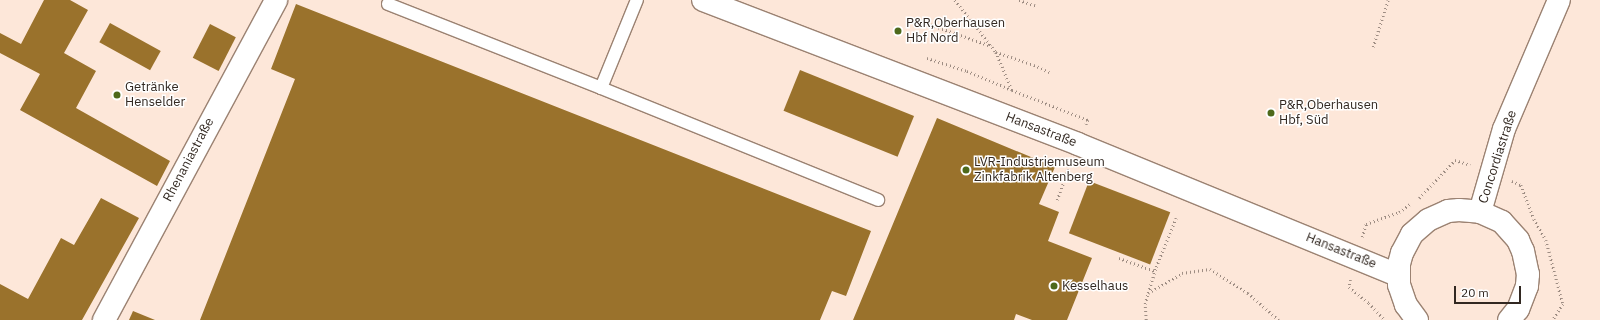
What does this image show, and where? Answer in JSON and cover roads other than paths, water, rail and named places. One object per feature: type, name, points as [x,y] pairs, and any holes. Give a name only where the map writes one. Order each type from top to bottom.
[{"type":"main road","name":"Rhenaniastraße","points":[[104,320],[276,0]]},
{"type":"main road","name":"Hansastraße","points":[[703,0],[1078,144],[1398,275]]},
{"type":"main road","name":"Concordiastraße","points":[[1512,319],[1518,309],[1527,286],[1528,274],[1524,251],[1511,230],[1497,219],[1480,212],[1504,129],[1559,0]]},
{"type":"main road","points":[[1417,320],[1406,305],[1398,275],[1399,264],[1406,244],[1419,226],[1448,211],[1459,210],[1480,212]]},
{"type":"lane","points":[[601,88],[638,0]]},
{"type":"lane","points":[[388,4],[878,200]]},
{"type":"place","name":"P&R,Oberhausen Hbf Nord","points":[[898,31]]},
{"type":"place","name":"Getränke Henselder","points":[[117,95]]},
{"type":"place","name":"P&R,Oberhausen Hbf, Süd","points":[[1271,113]]},
{"type":"place","name":"LVR-Industriemuseum Zinkfabrik Altenberg","points":[[966,170]]},
{"type":"place","name":"Kesselhaus","points":[[1054,286]]}]
